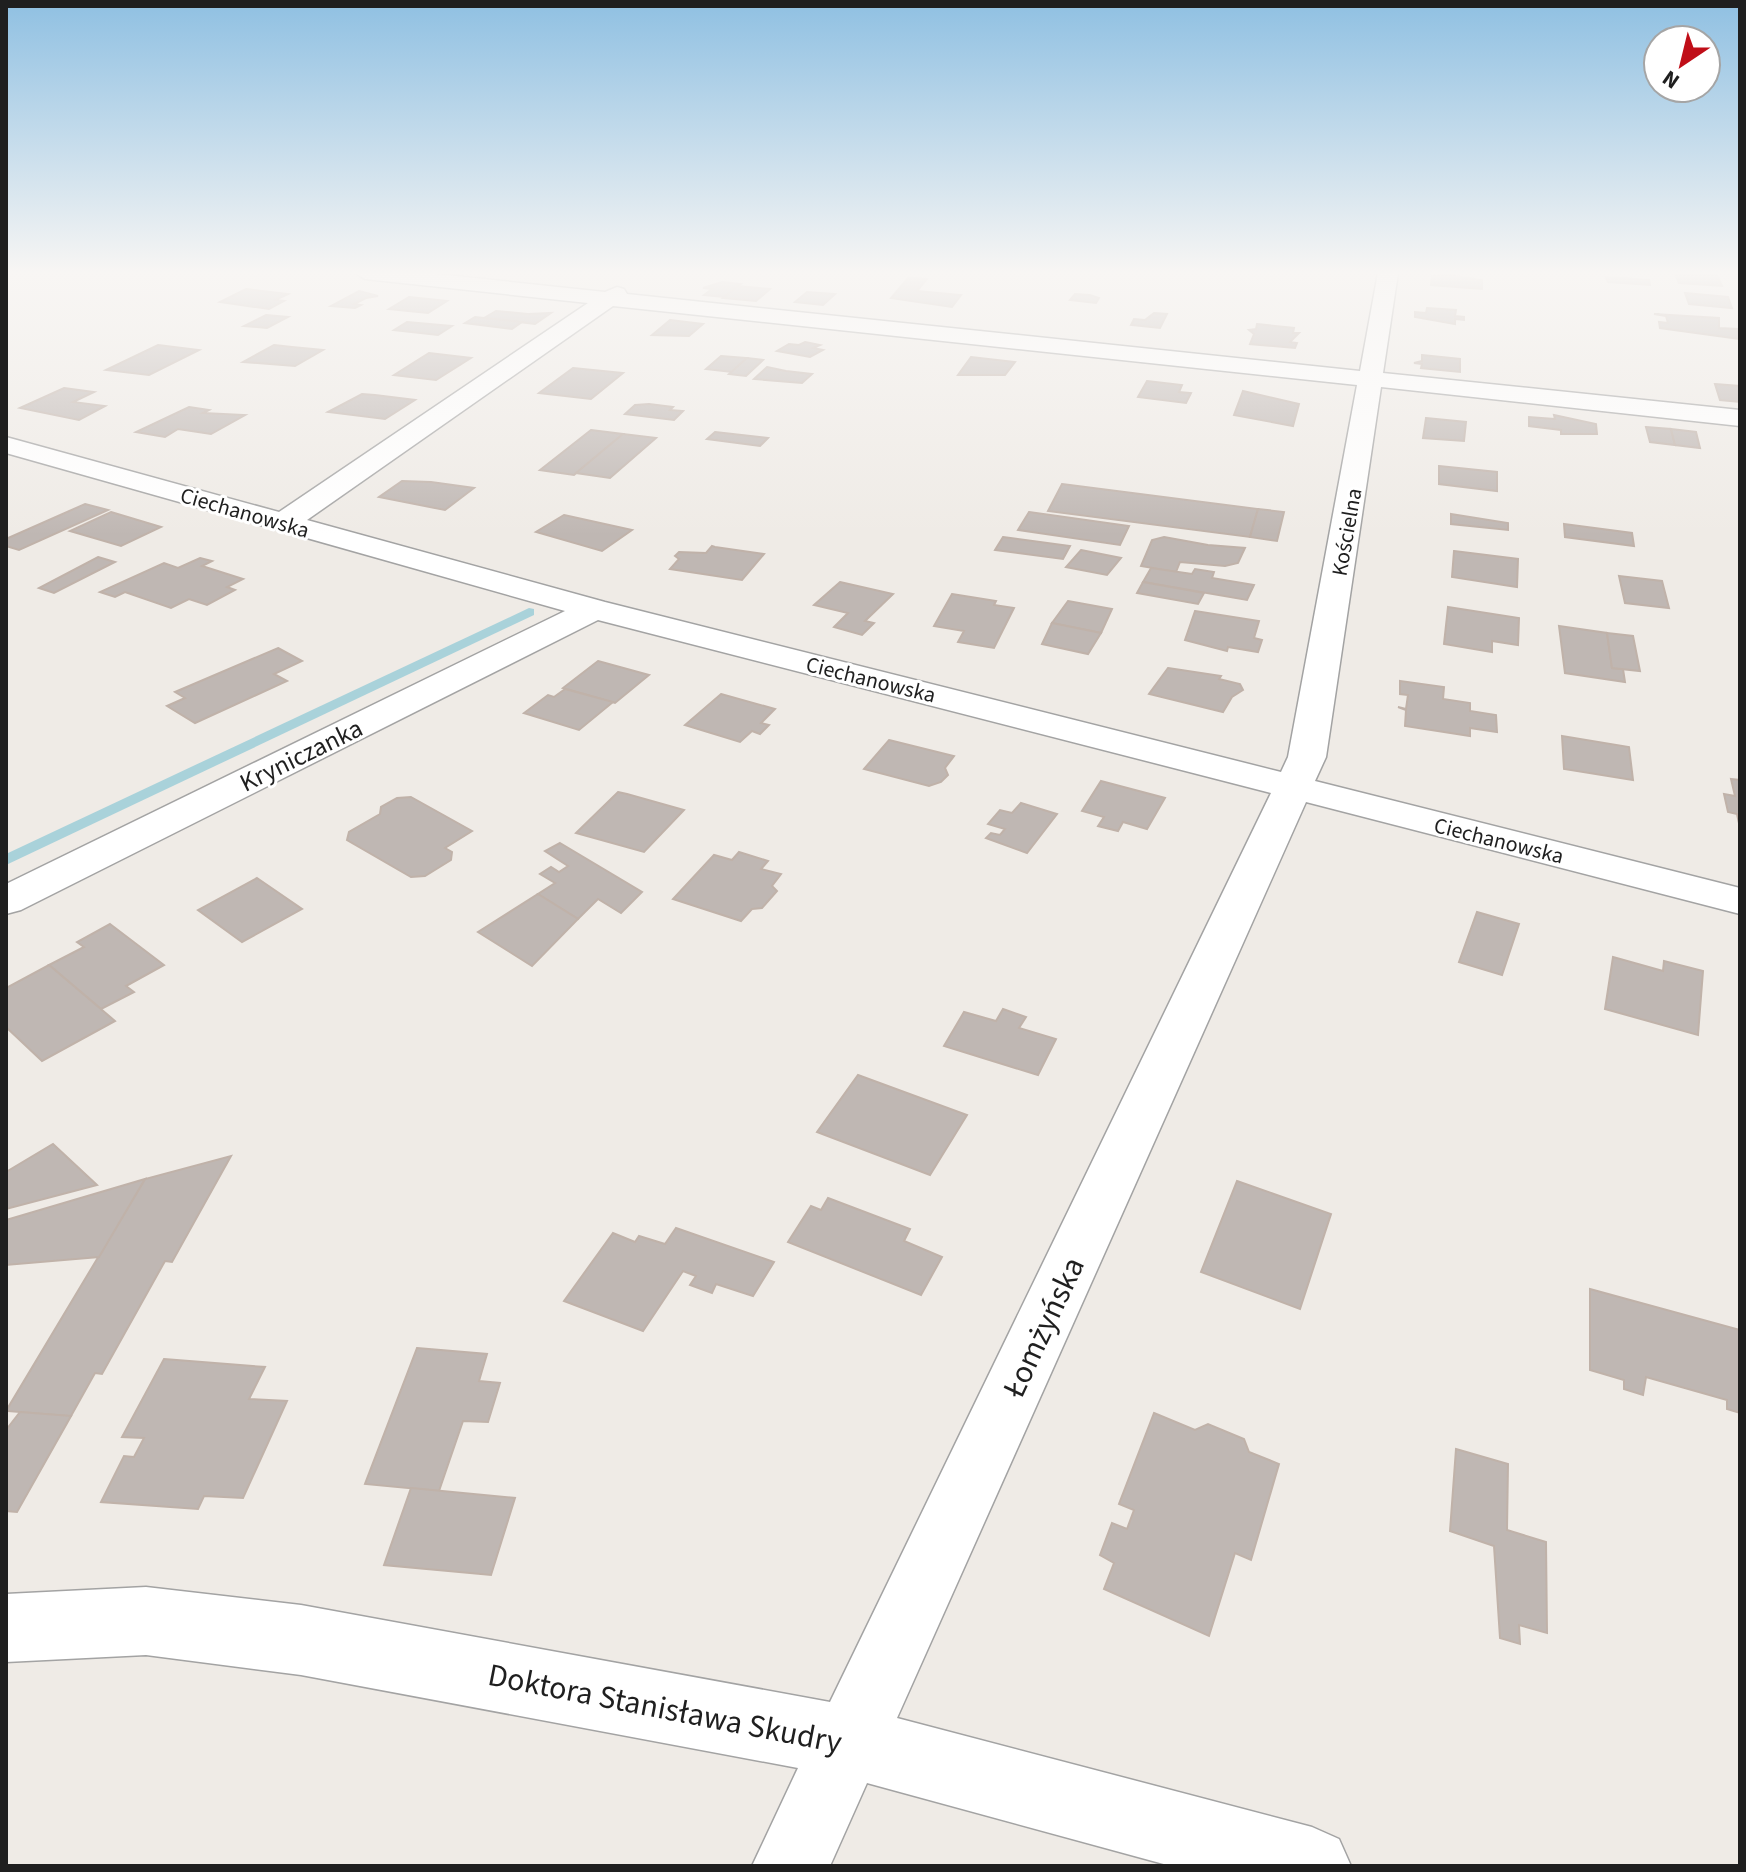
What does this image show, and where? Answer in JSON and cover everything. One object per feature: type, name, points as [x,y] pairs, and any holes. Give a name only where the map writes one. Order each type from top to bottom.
[{"type":"street","points":[[283,523],[520,360]]},
{"type":"street","points":[[1188,360],[1740,418]]},
{"type":"street","name":"Kościelna","points":[[1293,788],[1308,752],[1376,360]]},
{"type":"street","name":"Ciechanowska","points":[[6,445],[594,609],[1740,901]]},
{"type":"street","name":"Kryniczanka","points":[[6,901],[594,609]]},
{"type":"street","name":"Łomżyńska","points":[[791,1866],[1293,788]]},
{"type":"street","name":"Doktora Stanisława Skudry","points":[[6,1628],[146,1621],[301,1640],[850,1742],[1312,1866]]},
{"type":"building","points":[[126,360],[178,360],[149,375],[106,370]]},
{"type":"building","points":[[246,360],[305,360],[295,366],[243,362]]},
{"type":"building","points":[[417,360],[467,360],[436,380],[394,375]]},
{"type":"building","points":[[716,360],[744,360],[732,372],[706,369]]},
{"type":"building","points":[[744,360],[763,360],[746,376],[729,374]]},
{"type":"building","points":[[969,360],[1015,362],[1005,375],[958,375]]},
{"type":"building","points":[[1460,360],[1460,372],[1421,368],[1422,364],[1414,363]]},
{"type":"building","points":[[767,367],[812,374],[802,383],[754,379]]},
{"type":"building","points":[[573,368],[623,373],[591,399],[539,393]]},
{"type":"building","points":[[1147,381],[1182,385],[1179,392],[1191,393],[1186,403],[1138,397]]},
{"type":"building","points":[[1715,384],[1740,386],[1740,402],[1720,400]]},
{"type":"building","points":[[64,388],[94,392],[73,402],[105,406],[79,420],[20,408]]},
{"type":"building","points":[[1243,391],[1299,404],[1293,426],[1234,415]]},
{"type":"building","points":[[362,394],[415,400],[385,419],[328,412]]},
{"type":"building","points":[[649,404],[683,411],[674,420],[625,414],[635,405]]},
{"type":"building","points":[[189,407],[209,410],[203,413],[245,415],[211,434],[178,429],[165,437],[136,432]]},
{"type":"building","points":[[1554,415],[1596,424],[1597,434],[1561,434],[1561,430],[1529,426],[1529,417],[1555,419]]},
{"type":"building","points":[[1426,418],[1466,422],[1464,441],[1423,438]]},
{"type":"building","points":[[1646,427],[1671,429],[1675,445],[1650,442]]},
{"type":"building","points":[[1671,429],[1696,432],[1700,448],[1675,445]]},
{"type":"building","points":[[591,430],[623,434],[574,475],[540,470]]},
{"type":"building","points":[[715,432],[768,438],[760,446],[707,439]]},
{"type":"building","points":[[623,434],[656,438],[610,478],[576,473]]},
{"type":"building","points":[[1439,466],[1497,472],[1497,491],[1439,484]]},
{"type":"building","points":[[402,481],[474,488],[445,510],[379,497]]},
{"type":"building","points":[[1062,484],[1258,509],[1250,537],[1048,511]]},
{"type":"building","points":[[85,504],[108,510],[19,550],[6,546],[6,539]]},
{"type":"building","points":[[1258,509],[1284,512],[1277,541],[1250,537]]},
{"type":"building","points":[[111,512],[161,527],[121,546],[70,531]]},
{"type":"building","points":[[1029,512],[1129,526],[1120,545],[1018,530]]},
{"type":"building","points":[[1451,514],[1508,523],[1508,530],[1451,524]]},
{"type":"building","points":[[564,515],[632,530],[602,551],[536,532]]},
{"type":"building","points":[[1564,524],[1632,533],[1634,546],[1565,537]]},
{"type":"building","points":[[1003,537],[1070,546],[1063,559],[995,550]]},
{"type":"building","points":[[1164,537],[1245,548],[1238,563],[1225,566],[1180,562],[1176,572],[1141,566],[1152,540]]},
{"type":"building","points":[[712,546],[764,554],[742,580],[670,569],[679,559],[675,556],[679,552],[706,553]]},
{"type":"building","points":[[1081,550],[1121,558],[1107,575],[1066,567]]},
{"type":"building","points":[[1454,551],[1518,559],[1517,587],[1452,577]]},
{"type":"building","points":[[98,557],[115,562],[54,593],[39,588]]},
{"type":"building","points":[[200,558],[212,561],[202,566],[243,579],[227,587],[235,590],[207,605],[189,599],[171,608],[125,592],[115,597],[100,592],[164,563],[178,568]]},
{"type":"building","points":[[1151,568],[1192,574],[1195,569],[1214,572],[1212,578],[1254,585],[1247,600],[1143,582]]},
{"type":"building","points":[[1619,576],[1662,581],[1669,608],[1625,603]]},
{"type":"building","points":[[840,582],[893,594],[865,621],[874,623],[862,635],[834,627],[848,613],[814,605]]},
{"type":"building","points":[[1143,582],[1204,593],[1198,604],[1137,593]]},
{"type":"building","points":[[952,594],[996,601],[994,605],[1014,608],[994,648],[958,642],[964,631],[934,626]]},
{"type":"building","points":[[1068,601],[1112,609],[1101,633],[1052,623]]},
{"type":"building","points":[[1448,607],[1519,618],[1518,645],[1492,641],[1492,652],[1444,644]]},
{"type":"building","points":[[1195,611],[1259,621],[1254,638],[1262,640],[1258,652],[1228,647],[1227,651],[1185,640]]},
{"type":"building","points":[[1052,623],[1101,633],[1088,654],[1042,644]]},
{"type":"building","points":[[1559,626],[1607,633],[1612,668],[1623,669],[1625,682],[1565,673]]},
{"type":"building","points":[[1607,633],[1633,636],[1640,671],[1612,668]]},
{"type":"building","points":[[278,648],[302,661],[274,674],[287,681],[195,723],[167,706],[185,698],[175,692]]},
{"type":"building","points":[[598,661],[649,675],[615,703],[563,688]]},
{"type":"building","points":[[1168,668],[1221,676],[1219,679],[1240,684],[1243,690],[1232,697],[1223,712],[1149,694]]},
{"type":"building","points":[[1400,681],[1444,687],[1443,699],[1470,703],[1470,711],[1496,715],[1497,732],[1470,728],[1470,736],[1405,726],[1406,710],[1398,707],[1406,709],[1408,695],[1400,694]]},
{"type":"building","points":[[565,689],[613,702],[579,730],[524,713],[548,695],[554,697]]},
{"type":"building","points":[[721,694],[775,709],[761,723],[769,725],[760,734],[752,731],[740,742],[685,725]]},
{"type":"building","points":[[1562,736],[1629,747],[1633,780],[1564,769]]},
{"type":"building","points":[[889,740],[954,756],[945,768],[948,775],[941,782],[929,786],[864,769]]},
{"type":"building","points":[[1731,779],[1740,780],[1740,828],[1737,814],[1728,812],[1724,794],[1735,796]]},
{"type":"building","points":[[1101,781],[1165,798],[1147,829],[1123,822],[1118,831],[1098,826],[1104,817],[1082,811]]},
{"type":"building","points":[[618,792],[684,810],[644,852],[576,833]]},
{"type":"building","points":[[411,797],[472,831],[445,848],[452,852],[451,860],[425,876],[411,877],[347,840],[349,832],[380,814],[381,807],[397,798]]},
{"type":"building","points":[[1021,803],[1057,814],[1027,853],[986,838],[991,833],[1000,835],[1005,829],[988,824],[1000,810],[1012,813]]},
{"type":"building","points":[[560,843],[642,892],[621,913],[598,899],[578,919],[538,894],[555,883],[540,874],[551,867],[559,872],[568,866],[545,851]]},
{"type":"building","points":[[739,852],[768,861],[761,869],[781,874],[772,886],[777,891],[762,908],[752,909],[741,921],[673,899],[714,855],[732,860]]},
{"type":"building","points":[[257,878],[302,909],[242,942],[198,910]]},
{"type":"building","points":[[538,894],[578,919],[532,966],[478,932]]},
{"type":"building","points":[[1477,912],[1519,924],[1502,975],[1459,962]]},
{"type":"building","points":[[110,924],[164,965],[126,986],[134,992],[101,1009],[49,965],[84,947],[77,942]]},
{"type":"building","points":[[1613,957],[1663,971],[1664,961],[1703,971],[1698,1035],[1605,1009]]},
{"type":"building","points":[[49,965],[115,1021],[42,1061],[6,1027],[6,988]]},
{"type":"building","points":[[1003,1009],[1026,1017],[1019,1028],[1056,1039],[1038,1075],[944,1046],[964,1012],[996,1021]]},
{"type":"building","points":[[858,1075],[967,1115],[930,1175],[817,1132]]},
{"type":"building","points":[[53,1144],[97,1185],[6,1209],[6,1172]]},
{"type":"building","points":[[231,1156],[172,1262],[165,1261],[102,1374],[95,1373],[71,1416],[6,1411],[145,1179]]},
{"type":"building","points":[[145,1179],[99,1257],[6,1265],[6,1220]]},
{"type":"building","points":[[1237,1181],[1331,1214],[1300,1309],[1201,1272]]},
{"type":"building","points":[[828,1198],[910,1229],[904,1241],[942,1257],[921,1295],[788,1242],[811,1206],[821,1210]]},
{"type":"building","points":[[676,1228],[774,1262],[753,1296],[716,1284],[712,1293],[690,1285],[696,1276],[683,1271],[643,1331],[564,1301],[613,1233],[635,1242],[639,1236],[665,1244]]},
{"type":"building","points":[[1590,1289],[1740,1330],[1740,1413],[1727,1409],[1727,1400],[1646,1377],[1643,1395],[1624,1389],[1624,1380],[1590,1370]]},
{"type":"building","points":[[417,1348],[487,1354],[479,1381],[500,1383],[488,1422],[463,1421],[439,1491],[365,1484]]},
{"type":"building","points":[[164,1359],[265,1367],[249,1399],[287,1401],[243,1498],[204,1496],[198,1509],[101,1502],[124,1456],[134,1457],[144,1438],[122,1437]]},
{"type":"building","points":[[20,1412],[71,1416],[17,1512],[6,1511],[6,1430]]},
{"type":"building","points":[[1154,1413],[1195,1430],[1208,1424],[1244,1439],[1249,1452],[1279,1464],[1251,1560],[1235,1553],[1209,1636],[1104,1589],[1114,1563],[1100,1555],[1112,1523],[1127,1529],[1134,1510],[1119,1504]]},
{"type":"building","points":[[1456,1449],[1508,1464],[1507,1530],[1546,1542],[1547,1633],[1519,1625],[1520,1644],[1500,1638],[1494,1546],[1450,1531]]},
{"type":"building","points":[[411,1488],[515,1498],[491,1575],[384,1565]]},
{"type":"waterway","points":[[6,860],[529,612]]}]
